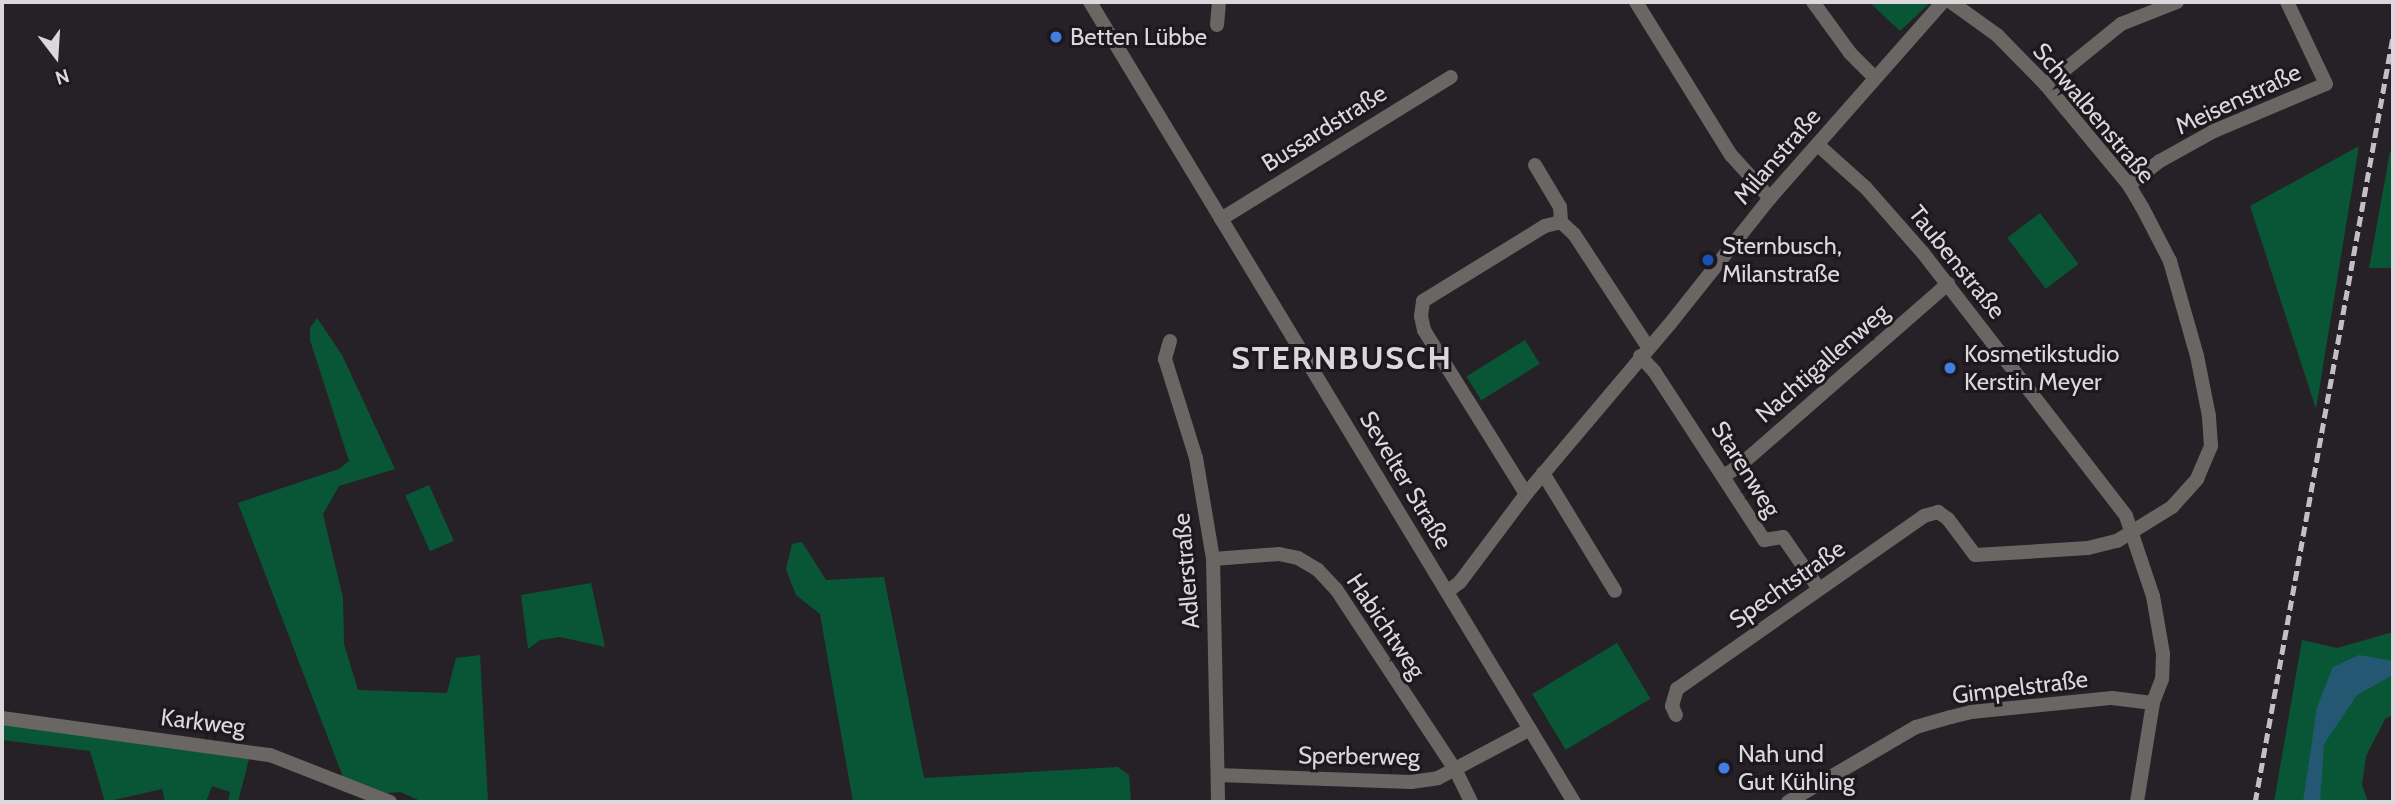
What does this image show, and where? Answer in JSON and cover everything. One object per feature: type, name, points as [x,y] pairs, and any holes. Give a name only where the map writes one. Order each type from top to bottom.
[{"type":"street","name":"Sevelter Straße","points":[[1090,2],[1574,802]]},
{"type":"street","points":[[1217,25],[1219,2]]},
{"type":"street","points":[[1636,2],[1731,155],[1770,198]]},
{"type":"street","points":[[1813,2],[1850,53],[1874,77]]},
{"type":"street","name":"Milanstraße","points":[[1447,592],[1460,582],[1543,473],[1770,198],[1943,2]]},
{"type":"street","name":"Schwalbenstraße","points":[[1948,519],[1976,555],[2088,548],[2133,533],[2172,507],[2197,480],[2211,446],[2209,416],[2197,356],[2169,261],[2129,185],[2046,85],[1997,35],[1951,2]]},
{"type":"street","points":[[2046,85],[2121,24],[2177,2]]},
{"type":"street","name":"Meisenstraße","points":[[2129,185],[2160,161],[2214,131],[2326,84],[2287,2]]},
{"type":"street","name":"Bussardstraße","points":[[1221,219],[1451,76]]},
{"type":"street","name":"Taubenstraße","points":[[1818,145],[1866,188],[1948,284],[2126,516],[2154,596],[2164,654],[2162,679],[2153,703],[2137,802]]},
{"type":"street","points":[[1527,494],[1424,330],[1421,316],[1423,302],[1545,226],[1561,222],[1560,207],[1535,165]]},
{"type":"street","name":"Starenweg","points":[[1561,222],[1574,234],[1654,371],[1764,540],[1783,537],[1819,589]]},
{"type":"street","name":"Nachtigallenweg","points":[[1724,475],[1738,467],[1948,284]]},
{"type":"street","name":"Adlerstraße","points":[[1170,341],[1165,359],[1196,458],[1213,559],[1218,802]]},
{"type":"street","points":[[1543,473],[1615,591]]},
{"type":"street","name":"Spechtstraße","points":[[1676,715],[1672,706],[1678,690],[1924,516],[1938,512],[1948,519]]},
{"type":"street","name":"Habichtweg","points":[[1213,559],[1279,554],[1298,558],[1318,570],[1336,589],[1456,771],[1471,802]]},
{"type":"street","name":"Gimpelstraße","points":[[1788,802],[1916,727],[1971,712],[2112,698],[2153,703]]},
{"type":"street","name":"Karkweg","points":[[2,718],[270,755],[390,802]]},
{"type":"street","name":"Sperberweg","points":[[1218,775],[1411,782],[1438,778],[1456,771],[1530,729]]},
{"type":"green space","points":[[1869,2],[1931,2],[1900,31]]},
{"type":"green space","points":[[2359,146],[2316,409],[2250,206]]},
{"type":"green space","points":[[2390,152],[2393,152],[2393,268],[2369,268]]},
{"type":"green space","points":[[2040,213],[2079,264],[2046,289],[2007,238]]},
{"type":"green space","points":[[317,318],[342,355],[395,469],[339,486],[323,514],[343,598],[344,644],[358,690],[447,693],[456,658],[480,655],[488,802],[423,802],[400,792],[387,793],[343,777],[238,503],[339,469],[349,461],[310,340],[310,328]]},
{"type":"green space","points":[[1525,340],[1540,364],[1481,400],[1466,377]]},
{"type":"green space","points":[[429,485],[454,541],[430,551],[405,496]]},
{"type":"green space","points":[[802,542],[826,580],[884,577],[924,778],[1118,767],[1129,775],[1131,802],[853,802],[820,614],[796,595],[786,569],[792,544]]},
{"type":"green space","points":[[591,583],[605,647],[560,637],[540,640],[528,649],[521,595]]},
{"type":"green space","points":[[2393,632],[2393,715],[2385,719],[2366,756],[2362,785],[2368,802],[2274,802],[2302,640],[2337,648]]},
{"type":"green space","points":[[1617,643],[1650,699],[1566,750],[1532,694]]},
{"type":"green space","points":[[2,724],[249,759],[238,802],[228,802],[230,792],[212,786],[206,802],[165,802],[162,789],[105,802],[90,751],[2,740]]},
{"type":"water","points":[[2359,655],[2393,661],[2393,675],[2357,695],[2324,744],[2320,802],[2303,802],[2317,707],[2333,667]]},
{"type":"railway","points":[[2255,802],[2393,35]]},
{"type":"place","name":"Betten Lübbe","points":[[1056,37]]},
{"type":"place","name":"Sternbusch, Milanstraße","points":[[1708,260]]},
{"type":"place","name":"Kosmetikstudio Kerstin Meyer","points":[[1950,368]]},
{"type":"place","name":"Nah und Gut Kühling","points":[[1724,768]]},
{"type":"district","name":"STERNBUSCH","points":[[1342,358]]}]
